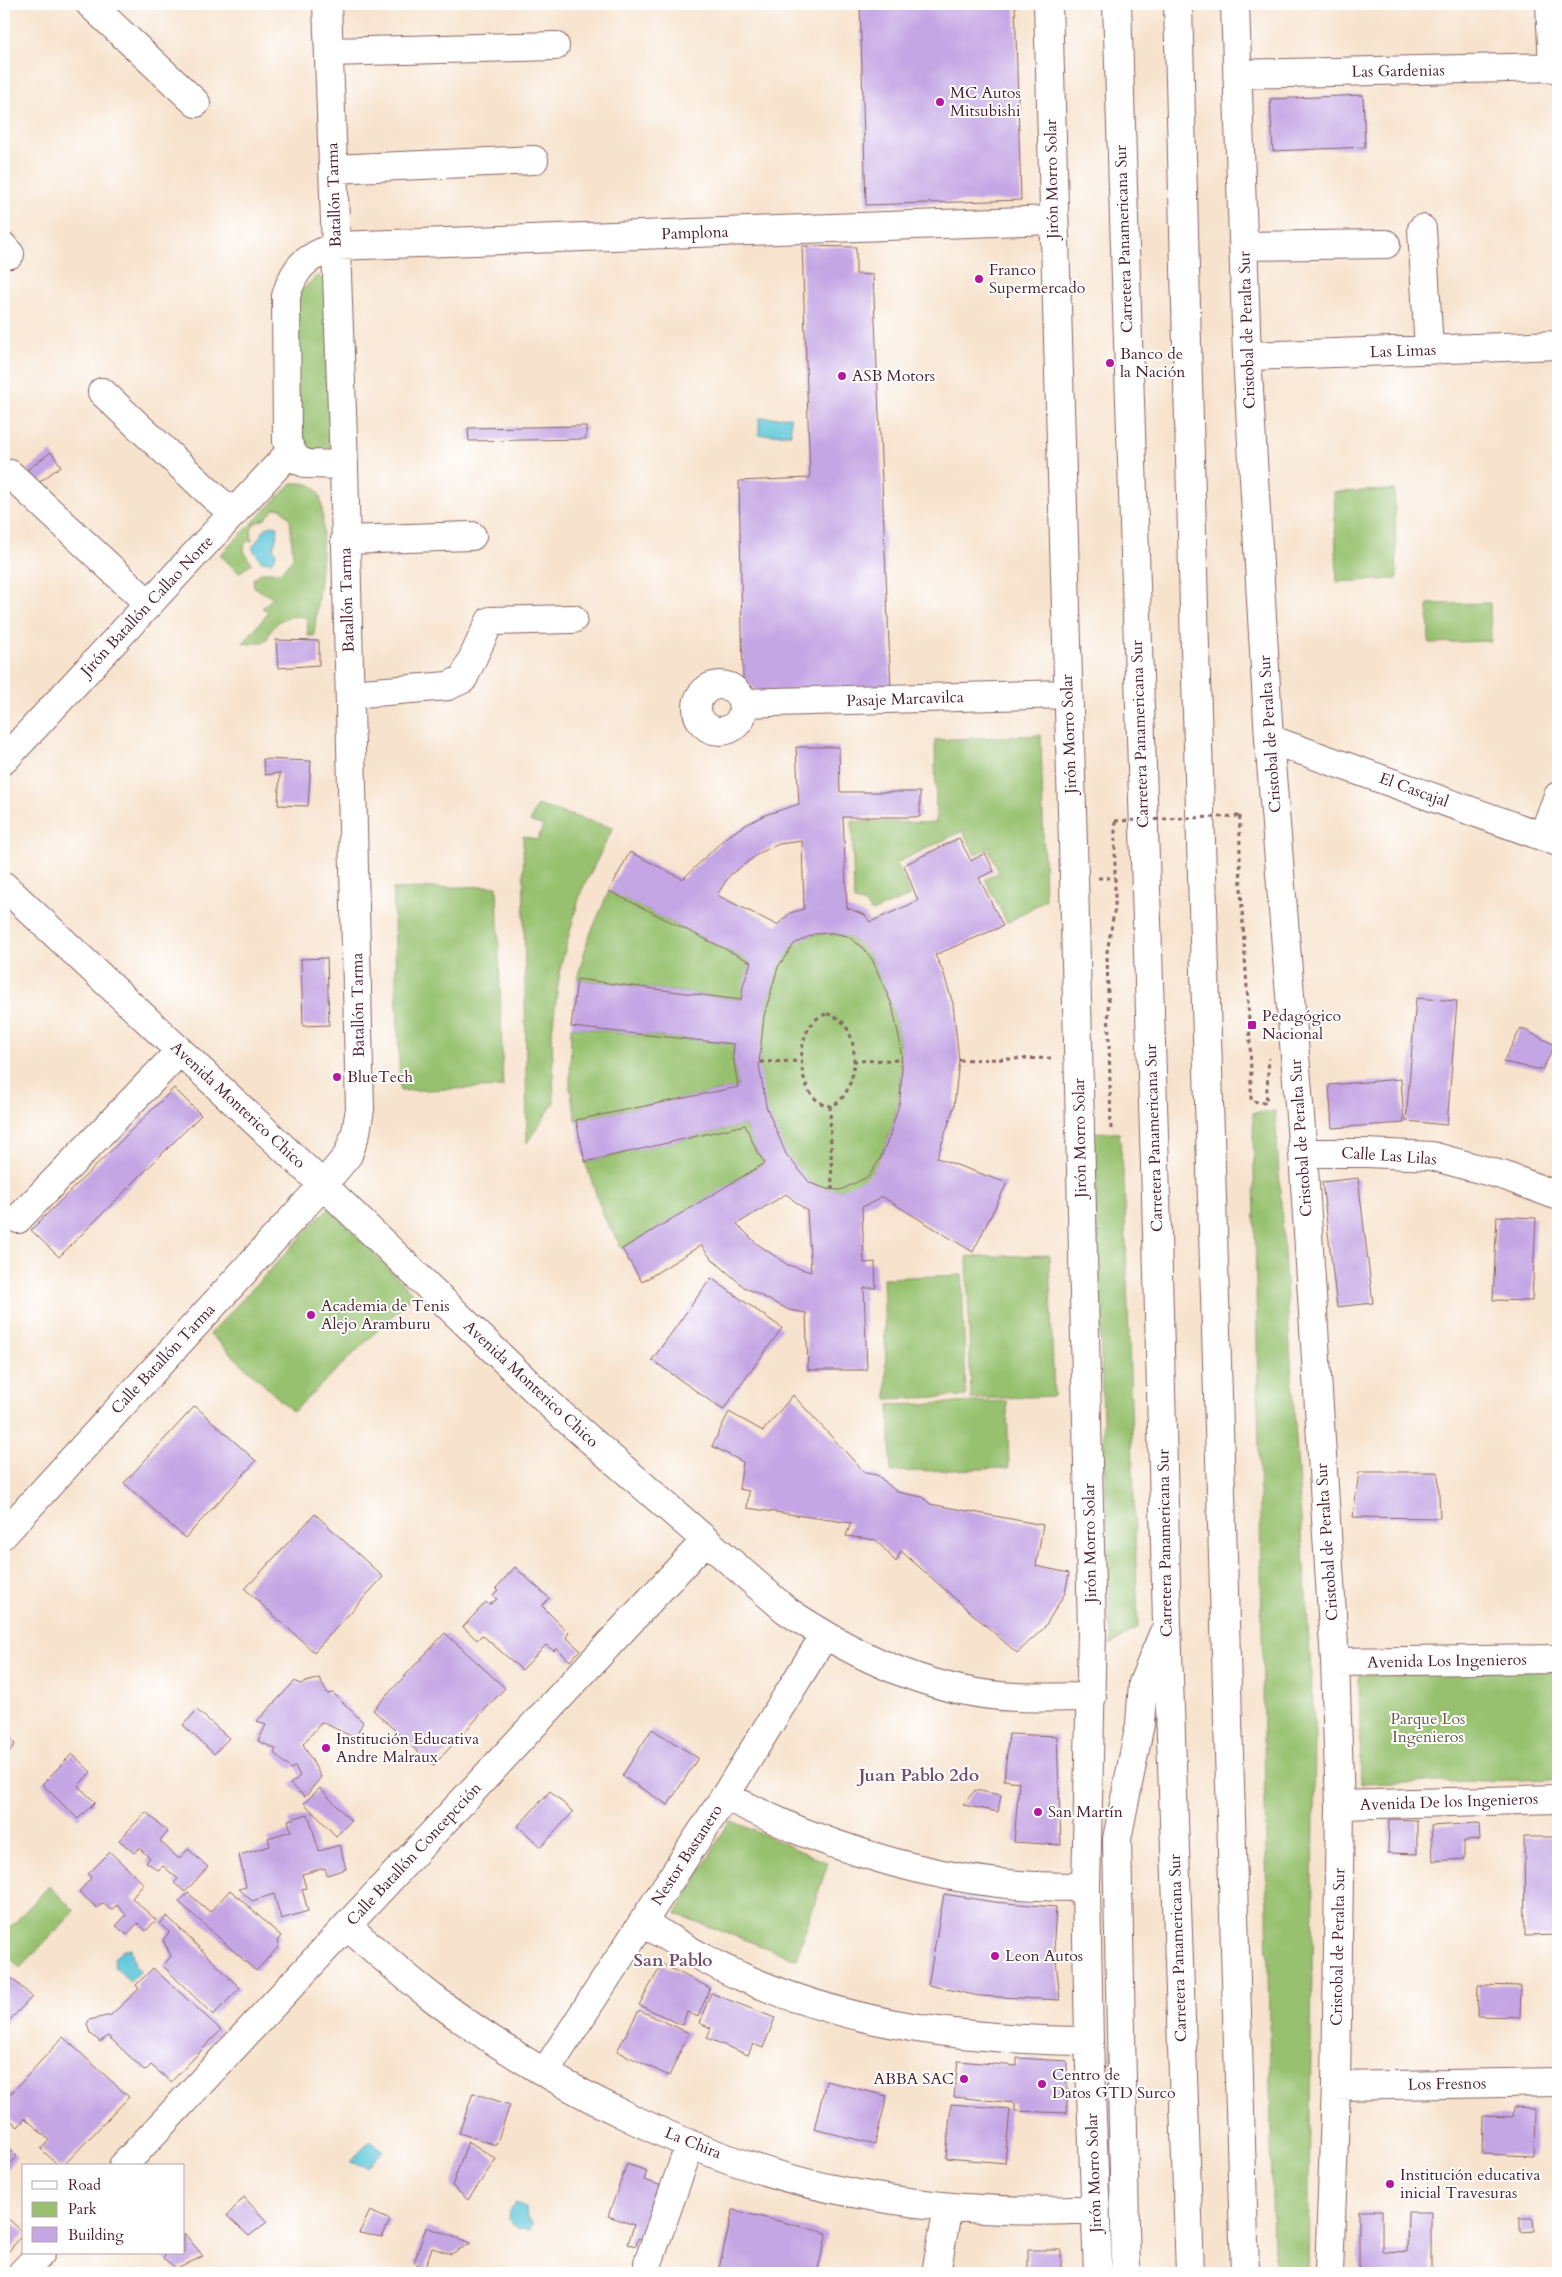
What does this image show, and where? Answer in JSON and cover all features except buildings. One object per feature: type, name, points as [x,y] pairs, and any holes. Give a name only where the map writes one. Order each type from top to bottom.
[{"type":"main road","points":[[90,4],[196,103]]},
{"type":"main road","name":"Batallón Tarma","points":[[323,1186],[348,1155],[356,1132],[360,1109],[344,465],[327,4]]},
{"type":"main road","name":"Jirón Morro Solar","points":[[1048,4],[1077,1008],[1092,1697],[1086,1886],[1089,2041],[1098,2273]]},
{"type":"main road","name":"Carretera Panamericana Sur","points":[[1116,4],[1156,1196],[1167,1623],[1189,2271]]},
{"type":"main road","points":[[1178,4],[1195,657],[1245,2273]]},
{"type":"main road","name":"Cristobal de Peralta Sur","points":[[1236,4],[1247,356],[1269,739],[1303,1153],[1335,1662],[1340,1805],[1336,2086],[1329,2273]]},
{"type":"main road","points":[[1550,4],[1556,68]]},
{"type":"main road","points":[[328,52],[555,46]]},
{"type":"main road","name":"Las Gardenias","points":[[1237,74],[1556,68]]},
{"type":"main road","points":[[333,169],[534,160]]},
{"type":"main road","name":"Pamplona","points":[[336,246],[1053,220]]},
{"type":"main road","points":[[1422,229],[1429,350]]},
{"type":"main road","points":[[1243,246],[1386,244]]},
{"type":"main road","points":[[336,246],[316,254],[303,263],[292,278],[286,296],[287,442],[296,459],[307,464],[344,465]]},
{"type":"main road","name":"Las Limas","points":[[1247,356],[1558,345]]},
{"type":"main road","points":[[102,392],[215,498],[234,513]]},
{"type":"main road","name":"Jirón Batallón Callao Norte","points":[[4,760],[291,451]]},
{"type":"main road","points":[[10,474],[149,604]]},
{"type":"main road","points":[[345,540],[472,536]]},
{"type":"main road","points":[[350,694],[448,686],[463,679],[490,621],[572,619]]},
{"type":"main road","points":[[717,676],[734,690],[742,703],[740,719],[735,725],[719,731],[704,724],[699,718],[697,703],[717,676]]},
{"type":"main road","name":"Pasaje Marcavilca","points":[[742,703],[1067,694]]},
{"type":"main road","name":"El Cascajal","points":[[1269,739],[1551,839]]},
{"type":"main road","points":[[1551,839],[1558,796]]},
{"type":"main road","name":"Avenida Monterico Chico","points":[[4,886],[323,1186],[556,1410],[704,1541],[786,1610],[824,1636],[875,1662],[924,1680],[964,1690],[1014,1697],[1092,1697]]},
{"type":"main road","points":[[18,1218],[180,1051]]},
{"type":"main road","name":"Calle Las Lilas","points":[[1303,1153],[1432,1156],[1505,1176],[1558,1196]]},
{"type":"main road","name":"Calle Batallón Tarma","points":[[4,1534],[323,1186]]},
{"type":"main road","name":"Calle Batallón Concepcción","points":[[125,2164],[704,1541]]},
{"type":"main road","points":[[1126,2273],[1118,1839],[1140,1724],[1143,1683],[1167,1623]]},
{"type":"main road","name":"Nestor Bastanero","points":[[545,2072],[725,1796],[824,1636]]},
{"type":"main road","name":"Avenida Los Ingenieros","points":[[1335,1662],[1558,1659]]},
{"type":"main road","points":[[725,1796],[804,1833],[893,1863],[1000,1883],[1047,1888],[1086,1886]]},
{"type":"main road","name":"Avenida De los Ingenieros","points":[[1340,1805],[1558,1799]]},
{"type":"main road","points":[[643,1923],[738,1976],[802,2001],[907,2028],[979,2038],[1089,2041]]},
{"type":"main road","name":"La Chira","points":[[347,1926],[432,1997],[545,2072],[613,2109],[690,2144],[760,2169],[851,2193],[948,2207],[1060,2211],[1095,2209]]},
{"type":"main road","name":"Los Fresnos","points":[[1336,2086],[1558,2082]]},
{"type":"main road","points":[[648,2263],[690,2144]]},
{"type":"main road","points":[[936,2273],[948,2207]]},
{"type":"main road","points":[[1244,2245],[1254,2273]]},
{"type":"main road","points":[[22,2273],[40,2254]]},
{"type":"path","points":[[1111,1130],[1107,952],[1115,907],[1115,821],[1240,816],[1240,889],[1245,929],[1250,1101],[1266,1103],[1269,1054]]},
{"type":"path","points":[[835,1015],[847,1025],[851,1034],[853,1061],[847,1090],[842,1100],[830,1106],[816,1102],[805,1081],[803,1062],[807,1030],[819,1016],[835,1015]]},
{"type":"path","points":[[959,1060],[1060,1058]]},
{"type":"path","points":[[853,1061],[901,1060]]},
{"type":"path","points":[[760,1062],[803,1062]]},
{"type":"path","points":[[830,1106],[832,1190]]},
{"type":"green space","points":[[318,275],[327,284],[333,444],[319,450],[303,447],[297,435],[297,303],[300,292]]},
{"type":"green space","points":[[292,483],[315,487],[321,501],[323,537],[314,636],[308,636],[307,617],[292,617],[277,623],[266,641],[250,644],[243,643],[268,613],[262,608],[273,598],[254,587],[253,579],[262,572],[280,572],[293,558],[290,519],[281,508],[274,509],[265,519],[254,524],[251,530],[252,541],[246,541],[244,547],[246,555],[252,563],[239,573],[220,555]]},
{"type":"green space","points":[[1394,490],[1397,579],[1337,582],[1334,492]]},
{"type":"green space","points":[[1490,603],[1491,641],[1429,643],[1428,604]]},
{"type":"green space","points":[[1041,735],[1045,900],[1007,923],[985,879],[999,872],[988,848],[975,855],[963,831],[896,863],[910,896],[872,912],[863,903],[854,901],[852,821],[936,823],[935,740]]},
{"type":"green space","points":[[537,805],[613,828],[581,892],[561,964],[552,1031],[554,1103],[527,1143],[523,836],[538,840],[543,825],[530,822]]},
{"type":"green space","points":[[497,886],[503,1087],[400,1091],[393,889]]},
{"type":"green space","points":[[609,891],[751,962],[741,1000],[577,979],[588,939]]},
{"type":"green space","points":[[833,933],[845,936],[860,945],[875,965],[891,1004],[897,1025],[901,1066],[897,1107],[892,1128],[881,1155],[873,1169],[862,1181],[840,1190],[822,1187],[806,1178],[792,1163],[772,1123],[765,1102],[759,1065],[763,1018],[767,1000],[778,967],[785,954],[794,944],[803,939]]},
{"type":"green space","points":[[571,1027],[734,1044],[733,1056],[738,1087],[576,1120],[570,1088]]},
{"type":"green space","points":[[1275,1111],[1315,1736],[1308,2273],[1278,2273],[1273,2253],[1253,1113]]},
{"type":"green space","points":[[745,1125],[757,1152],[765,1163],[622,1249],[604,1217],[585,1162]]},
{"type":"green space","points":[[1093,1132],[1119,1133],[1124,1180],[1138,1627],[1111,1645]]},
{"type":"green space","name":"Academia de Tenis Alejo Aramburu","points":[[329,1207],[414,1295],[293,1412],[210,1334]]},
{"type":"green space","points":[[1049,1255],[1054,1396],[971,1399],[967,1257]]},
{"type":"green space","points":[[962,1275],[966,1396],[887,1399],[883,1278]]},
{"type":"green space","points":[[1007,1401],[1009,1468],[891,1472],[889,1405]]},
{"type":"green space","name":"Parque Los Ingenieros","points":[[1558,1670],[1558,1779],[1361,1784],[1359,1675]]},
{"type":"green space","points":[[730,1820],[828,1863],[796,1959],[676,1914]]},
{"type":"green space","points":[[49,1886],[75,1911],[20,1968],[4,1952],[4,1934]]},
{"type":"water","points":[[790,417],[791,434],[759,435],[759,418]]},
{"type":"water","points":[[272,525],[277,526],[278,532],[273,548],[276,552],[275,558],[271,562],[261,561],[252,548],[266,528]]},
{"type":"water","points":[[123,1949],[131,1949],[135,1966],[141,1971],[130,1982],[115,1967],[114,1958]]},
{"type":"water","points":[[371,2140],[383,2151],[368,2167],[350,2162]]},
{"type":"water","points":[[516,2204],[526,2208],[527,2219],[532,2223],[530,2230],[519,2229],[509,2220],[510,2210]]},
{"type":"place","name":"MC Autos Mitsubishi","points":[[940,102]]},
{"type":"place","name":"Franco Supermercado","points":[[979,279]]},
{"type":"place","name":"Banco de la Nación","points":[[1110,363]]},
{"type":"place","name":"ASB Motors","points":[[842,376]]},
{"type":"place","name":"Pedagógico Nacional","points":[[1252,1025]]},
{"type":"place","name":"BlueTech","points":[[337,1077]]},
{"type":"place","name":"Academia de Tenis Alejo Aramburu","points":[[311,1315]]},
{"type":"place","name":"Institución Educativa Andre Malraux","points":[[326,1748]]},
{"type":"place","name":"San Martín","points":[[1038,1812]]},
{"type":"place","name":"Leon Autos","points":[[995,1956]]},
{"type":"place","name":"ABBA SAC","points":[[964,2079]]},
{"type":"place","name":"Centro de Datos GTD Surco","points":[[1042,2084]]},
{"type":"place","name":"Institución educativa inicial Travesuras","points":[[1390,2184]]},
{"type":"district","name":"Juan Pablo 2do","points":[[919,1775]]},
{"type":"district","name":"San Pablo","points":[[673,1960]]}]
